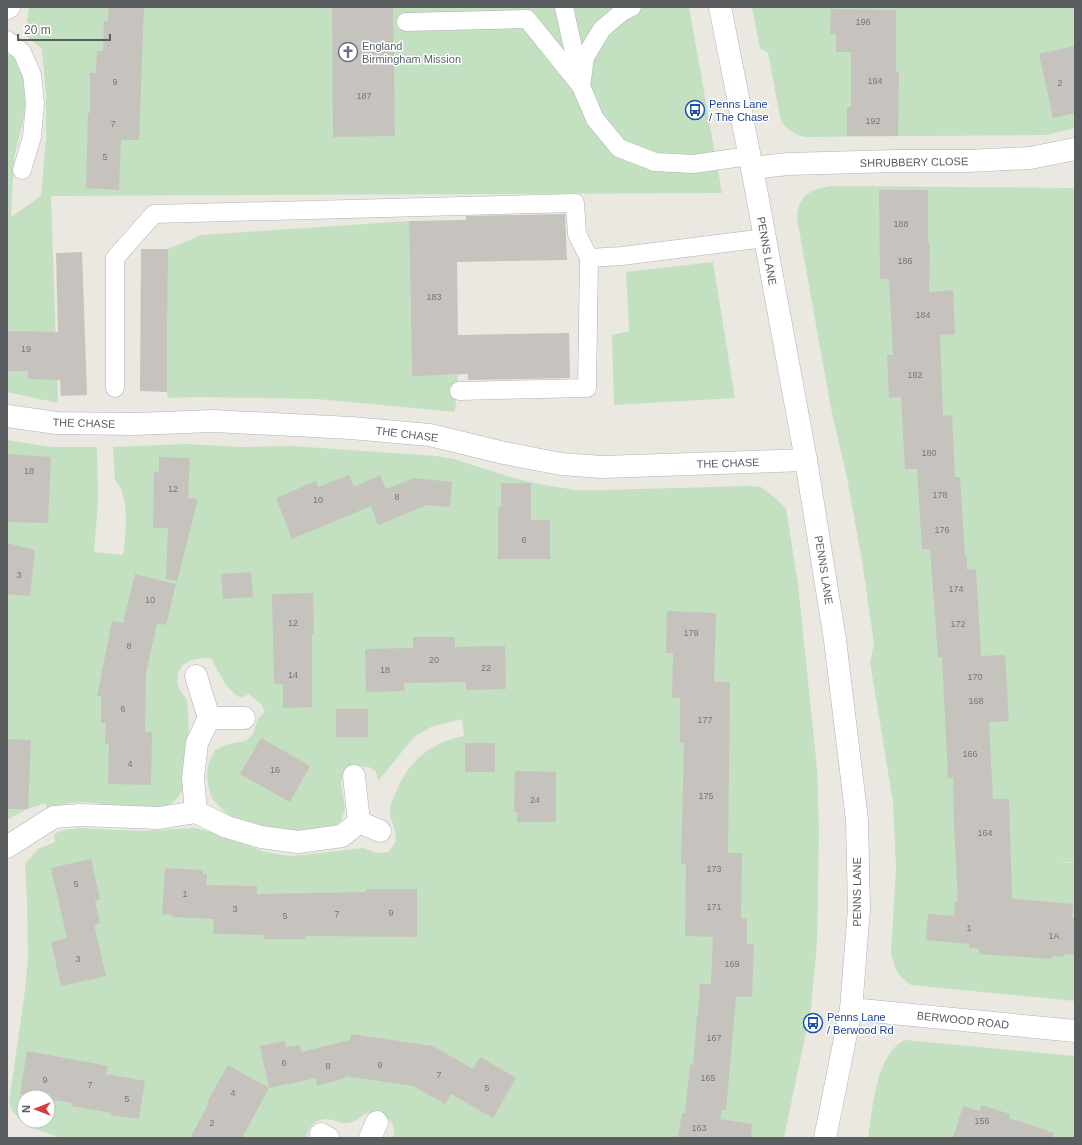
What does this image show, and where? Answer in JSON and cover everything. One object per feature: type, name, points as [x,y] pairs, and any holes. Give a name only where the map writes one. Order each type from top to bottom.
[{"type":"street","name":"PENNS LANE","points":[[720,7],[751,162],[806,460],[836,640],[857,820],[858,909],[851,1009],[825,1138]]},
{"type":"street","name":"SHRUBBERY CLOSE","points":[[751,162],[788,164],[895,161],[968,161],[1030,158],[1075,149]]},
{"type":"street","name":"THE CHASE","points":[[7,416],[57,423],[134,424],[213,421],[351,428],[430,435],[504,453],[561,464],[602,467],[806,460]]},
{"type":"street","points":[[196,676],[209,718],[196,743],[194,778],[196,812]]},
{"type":"street","points":[[209,718],[244,718]]},
{"type":"street","points":[[354,776],[360,822]]},
{"type":"street","points":[[7,846],[54,817],[80,815],[159,818],[196,812],[227,827],[261,837],[298,842],[342,836],[360,822]]},
{"type":"street","points":[[360,822],[380,832]]},
{"type":"street","name":"BERWOOD ROAD","points":[[851,1009],[1075,1031]]},
{"type":"lane","points":[[564,7],[581,86],[595,119],[619,148],[655,162],[662,163],[692,164],[751,162]]},
{"type":"lane","points":[[581,86],[585,57],[602,29],[622,12],[632,7]]},
{"type":"lane","points":[[406,22],[527,19],[581,86]]},
{"type":"lane","points":[[7,40],[22,52],[32,75],[35,103],[32,130],[22,170]]},
{"type":"lane","points":[[115,388],[115,258],[154,214],[575,202],[577,234],[588,258],[588,388],[459,391]]},
{"type":"lane","points":[[588,258],[622,256],[765,238]]},
{"type":"green space","points":[[29,7],[689,7],[722,193],[51,196],[58,403],[7,392],[7,56],[12,53],[19,62],[25,87],[25,113],[14,158],[11,217],[41,196],[46,138],[46,95],[42,49],[26,36]]},
{"type":"green space","points":[[752,7],[1075,7],[1075,128],[1046,135],[804,137],[787,128],[780,117],[768,53],[760,48]]},
{"type":"green space","points":[[832,186],[1075,188],[1075,862],[1059,863],[1075,863],[1075,1001],[911,985],[900,975],[892,959],[891,953],[896,868],[893,802],[870,662],[874,644],[862,561],[847,478],[832,413],[797,218],[800,203],[807,194],[818,189]]},
{"type":"green space","points":[[409,221],[412,375],[458,375],[455,412],[317,399],[199,397],[168,398],[168,249],[202,235]]},
{"type":"green space","points":[[713,262],[735,398],[614,405],[612,335],[629,331],[626,272]]},
{"type":"green space","points":[[7,440],[51,447],[97,447],[98,502],[94,552],[123,555],[126,515],[123,495],[115,480],[113,447],[186,444],[241,447],[292,446],[436,456],[454,459],[510,477],[575,490],[761,487],[786,508],[798,584],[817,768],[819,831],[817,943],[811,1008],[784,1138],[393,1138],[394,1129],[392,1123],[384,1116],[373,1112],[348,1123],[327,1119],[319,1120],[310,1127],[306,1138],[62,1138],[37,1130],[35,1129],[56,1129],[56,1089],[16,1089],[16,1116],[9,1101],[24,999],[28,960],[25,864],[38,849],[55,842],[54,834],[64,830],[80,828],[142,831],[194,828],[215,833],[265,852],[282,855],[292,856],[364,848],[376,853],[388,852],[394,845],[396,838],[390,816],[390,807],[401,781],[414,762],[431,748],[452,739],[464,736],[462,719],[431,727],[414,737],[378,781],[376,772],[369,767],[357,766],[344,773],[341,782],[345,808],[341,821],[330,829],[309,834],[242,823],[227,814],[213,800],[209,790],[207,776],[208,765],[215,750],[228,744],[246,741],[253,734],[258,718],[265,712],[262,705],[249,694],[241,698],[227,686],[211,658],[197,659],[188,662],[181,667],[178,676],[181,693],[186,698],[188,706],[188,744],[185,783],[183,790],[174,801],[165,806],[142,809],[80,802],[47,808],[45,803],[25,810],[7,820]]},
{"type":"green space","points":[[905,1040],[1075,1056],[1075,1138],[868,1138],[874,1098],[881,1070],[887,1057],[895,1047]]},
{"type":"building","points":[[109,7],[144,7],[139,140],[121,140],[119,190],[86,188],[88,113],[90,113],[90,73],[96,73],[97,51],[103,51],[104,21],[108,21]]},
{"type":"building","points":[[332,7],[393,7],[395,136],[333,137]]},
{"type":"building","points":[[831,9],[896,10],[896,72],[899,72],[898,136],[847,136],[847,107],[851,107],[851,52],[836,52],[836,34],[830,34]]},
{"type":"building","points":[[1075,46],[1075,113],[1053,118],[1039,54]]},
{"type":"building","points":[[879,190],[928,190],[928,243],[930,243],[929,292],[953,290],[955,334],[940,335],[943,416],[952,415],[955,477],[960,477],[967,570],[976,569],[981,656],[1005,655],[1009,721],[989,722],[993,799],[1009,799],[1012,899],[1073,904],[1072,918],[1075,918],[1075,955],[1064,954],[1063,957],[1053,956],[1052,959],[979,954],[979,949],[969,948],[969,944],[926,940],[928,914],[954,916],[955,901],[958,901],[953,778],[948,778],[942,657],[938,657],[930,549],[922,549],[917,469],[905,469],[901,397],[889,398],[887,355],[893,355],[889,279],[880,279]]},
{"type":"building","points":[[565,214],[567,260],[457,262],[458,335],[569,333],[570,378],[468,380],[468,374],[412,376],[409,221],[466,220],[466,216]]},
{"type":"building","points":[[141,249],[168,249],[167,392],[140,391]]},
{"type":"building","points":[[82,252],[87,395],[61,396],[60,380],[28,379],[28,371],[7,371],[7,331],[58,332],[56,253]]},
{"type":"building","points":[[7,454],[51,457],[48,523],[7,522]]},
{"type":"building","points":[[159,457],[190,458],[188,498],[198,499],[177,581],[166,579],[168,528],[153,528],[154,472],[159,472]]},
{"type":"building","points":[[349,475],[354,487],[380,475],[386,489],[414,478],[452,482],[450,507],[427,505],[378,525],[371,506],[292,539],[276,498],[316,481],[318,487]]},
{"type":"building","points":[[501,483],[531,483],[531,520],[550,520],[550,559],[498,559],[498,507],[501,507]]},
{"type":"building","points":[[7,543],[35,550],[30,596],[7,594]]},
{"type":"building","points":[[251,572],[253,597],[223,599],[221,574]]},
{"type":"building","points":[[135,574],[176,584],[166,625],[157,623],[146,673],[145,732],[152,732],[151,785],[108,784],[109,744],[105,744],[106,723],[101,723],[101,696],[97,696],[112,621],[123,623]]},
{"type":"building","points":[[313,593],[314,634],[312,634],[312,707],[283,708],[283,684],[274,684],[272,594]]},
{"type":"building","points":[[667,611],[716,613],[714,682],[730,682],[728,853],[742,853],[741,918],[747,918],[747,944],[754,944],[752,997],[736,997],[726,1110],[722,1110],[720,1119],[752,1124],[751,1138],[678,1138],[682,1113],[685,1113],[690,1064],[693,1065],[700,984],[711,984],[713,937],[685,936],[686,864],[681,864],[684,743],[680,743],[680,698],[672,698],[673,653],[666,653]]},
{"type":"building","points":[[413,637],[455,637],[455,647],[505,646],[506,689],[466,690],[466,682],[404,683],[405,691],[366,692],[365,649],[413,648]]},
{"type":"building","points":[[336,709],[368,709],[368,737],[336,737]]},
{"type":"building","points":[[261,738],[310,766],[290,802],[240,774]]},
{"type":"building","points":[[7,739],[31,740],[28,809],[7,809]]},
{"type":"building","points":[[465,743],[495,743],[495,772],[465,772]]},
{"type":"building","points":[[515,771],[556,772],[556,822],[517,822],[517,812],[514,812]]},
{"type":"building","points":[[91,859],[100,899],[95,901],[100,923],[94,925],[106,976],[61,986],[51,942],[67,938],[51,868]]},
{"type":"building","points":[[165,868],[203,870],[203,874],[207,874],[206,885],[257,886],[257,894],[366,892],[366,889],[417,889],[417,937],[306,936],[306,939],[264,939],[264,935],[213,934],[214,919],[172,917],[172,915],[162,914]]},
{"type":"building","points":[[351,1034],[433,1046],[473,1069],[480,1057],[516,1078],[493,1118],[451,1094],[445,1104],[413,1086],[345,1076],[346,1078],[317,1086],[316,1078],[269,1088],[260,1046],[285,1041],[286,1047],[300,1045],[301,1052],[350,1040]]},
{"type":"building","points":[[27,1051],[108,1066],[106,1074],[145,1081],[139,1119],[110,1115],[111,1113],[71,1106],[72,1103],[56,1100],[56,1089],[21,1089]]},
{"type":"building","points":[[228,1065],[269,1088],[242,1138],[190,1138],[209,1103],[207,1102]]},
{"type":"building","points":[[982,1105],[1010,1114],[1009,1118],[1054,1133],[1053,1138],[953,1138],[963,1106],[979,1111]]},
{"type":"place","name":"England Birmingham Mission","points":[[348,52]]},
{"type":"place","name":"Penns Lane / The Chase","points":[[695,110]]},
{"type":"place","name":"Penns Lane / Berwood Rd","points":[[813,1023]]}]
